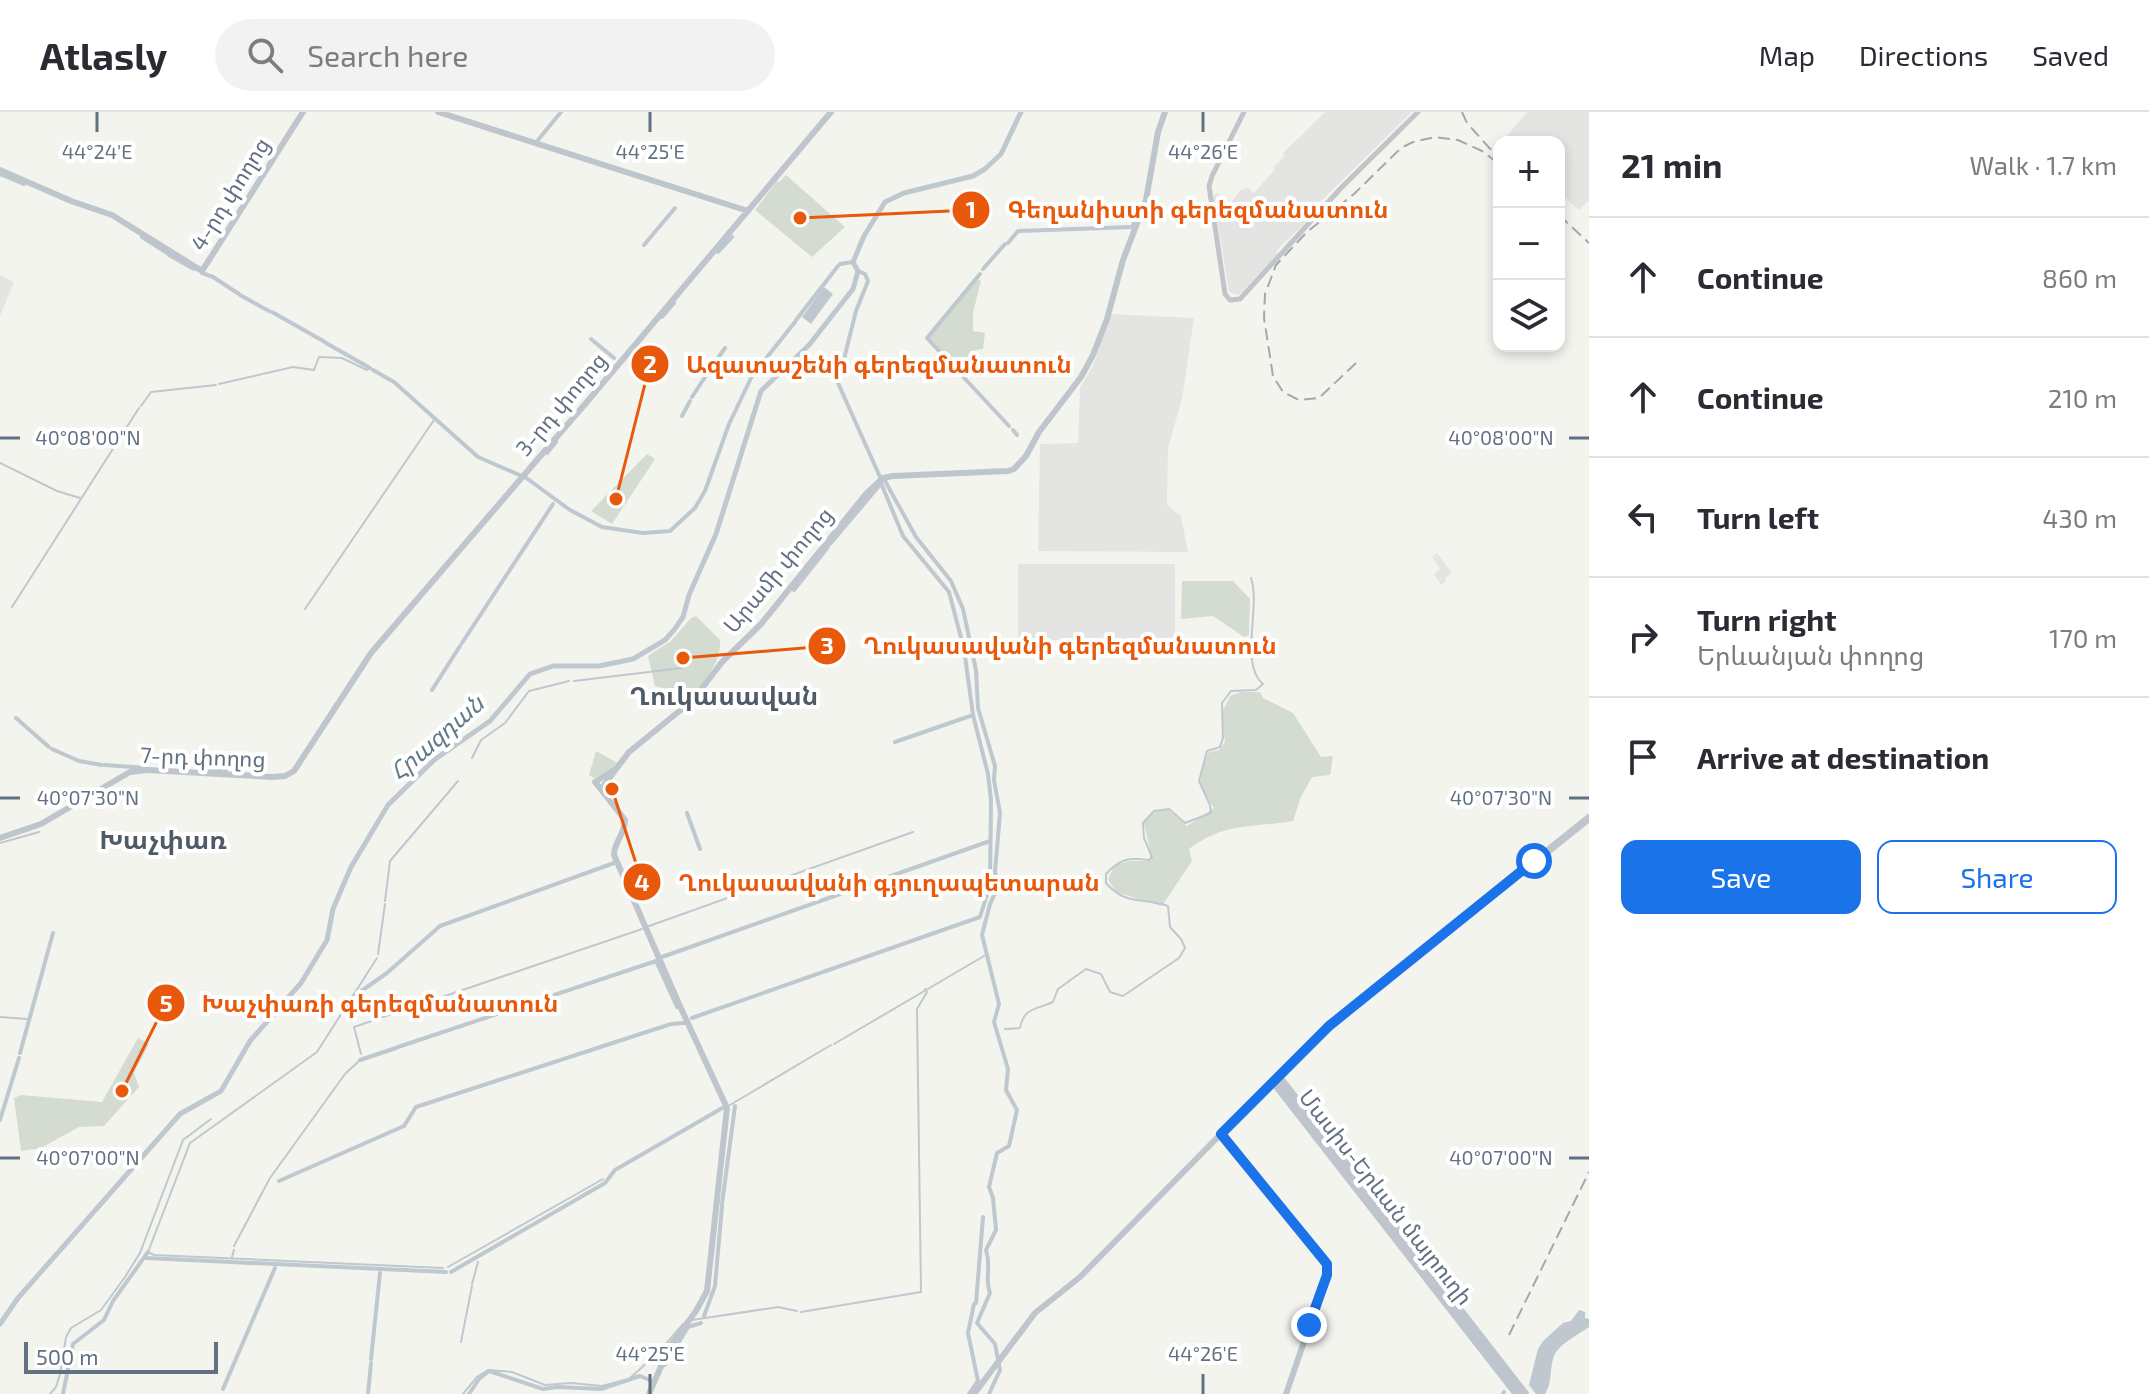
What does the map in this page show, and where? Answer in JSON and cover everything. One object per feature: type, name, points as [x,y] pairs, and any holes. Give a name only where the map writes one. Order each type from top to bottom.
[{"type":"main road","name":"4-րդ փողոց","points":[[0,170],[112,215],[202,271],[303,112]]},
{"type":"main road","points":[[438,112],[750,210]]},
{"type":"main road","name":"3-րդ փողոց","points":[[371,653],[831,112]]},
{"type":"main road","name":"Արամի փողոց","points":[[601,789],[645,738],[693,700],[726,657],[761,624],[873,485],[883,478],[906,475],[1008,471],[1026,456],[1039,432],[1081,377],[1093,355],[1107,319],[1124,255],[1146,200],[1158,132],[1165,112]]},
{"type":"main road","name":"7-րդ փողոց","points":[[0,838],[43,823],[137,771],[272,777],[291,774],[371,653]]},
{"type":"main road","name":"Արամի փողոց","points":[[616,769],[595,782],[625,820],[614,855],[725,1101],[728,1117],[707,1291],[669,1348],[649,1394]]},
{"type":"main road","points":[[974,1394],[1035,1313],[1080,1277],[1329,1026],[1589,818]]},
{"type":"main road","name":"Մասիս-Երևան մայրուղի","points":[[1275,1078],[1516,1389],[1525,1394]]},
{"type":"main road","points":[[1221,1134],[1327,1264],[1327,1275],[1286,1394]]},
{"type":"street","points":[[1244,112],[1209,186],[1225,294],[1230,300],[1240,299],[1341,188],[1418,112]]},
{"type":"shaded area","points":[[1325,112],[1412,112],[1321,201],[1320,209],[1277,250],[1277,255],[1239,295],[1229,292],[1213,195],[1217,193],[1230,204],[1240,190],[1248,188],[1254,193],[1284,157],[1283,153]]},
{"type":"shaded area","points":[[1527,112],[1589,112],[1589,200],[1579,210],[1565,197],[1565,136],[1507,136]]},
{"type":"shaded area","points":[[786,175],[845,227],[812,257],[755,210],[777,181]]},
{"type":"shaded area","points":[[0,275],[14,282],[0,316]]},
{"type":"shaded area","points":[[977,279],[981,281],[973,313],[973,331],[985,333],[983,349],[975,350],[968,375],[928,337]]},
{"type":"shaded area","points":[[824,287],[833,294],[811,324],[802,317]]},
{"type":"shaded area","points":[[1111,314],[1194,318],[1182,399],[1168,448],[1167,505],[1181,516],[1188,552],[1038,551],[1040,444],[1078,443],[1080,388],[1094,363]]},
{"type":"shaded area","points":[[647,454],[655,459],[612,524],[591,511]]},
{"type":"shaded area","points":[[1437,553],[1452,573],[1441,585],[1434,574],[1440,569],[1432,557]]},
{"type":"shaded area","points":[[1018,564],[1175,564],[1175,640],[1018,640]]},
{"type":"shaded area","points":[[1182,581],[1233,581],[1250,599],[1249,635],[1244,637],[1213,616],[1181,619]]},
{"type":"shaded area","points":[[696,616],[720,640],[712,670],[694,696],[655,686],[648,656],[671,641]]},
{"type":"shaded area","points":[[1241,692],[1260,692],[1263,698],[1293,713],[1321,757],[1333,756],[1330,775],[1312,777],[1293,821],[1227,830],[1189,849],[1192,861],[1162,906],[1116,892],[1108,879],[1115,865],[1150,861],[1144,823],[1154,812],[1167,809],[1187,826],[1214,808],[1202,787],[1200,775],[1209,752],[1219,750],[1225,742],[1222,713],[1230,696]]},
{"type":"shaded area","points":[[596,751],[618,763],[613,769],[594,778],[589,775]]},
{"type":"shaded area","points":[[138,1038],[149,1044],[134,1073],[139,1087],[104,1126],[79,1127],[41,1148],[21,1151],[14,1098],[21,1095],[102,1102]]},
{"type":"shaded area","points":[[1579,1310],[1585,1312],[1589,1327],[1557,1351],[1545,1394],[1536,1394],[1529,1385],[1538,1349],[1563,1323],[1571,1321]]},
{"type":"waterway","points":[[538,140],[561,112]]},
{"type":"waterway","name":"Հրազդան","points":[[0,1324],[18,1298],[180,1114],[221,1091],[250,1041],[301,983],[327,940],[333,909],[351,867],[388,805],[434,760],[490,721],[530,674],[553,666],[599,666],[633,659],[665,640],[674,630],[683,617],[689,595],[716,534],[761,391],[809,345],[853,289],[858,271],[853,262],[864,236],[885,202],[904,193],[973,176],[985,169],[1001,154],[1021,112]]},
{"type":"waterway","points":[[0,174],[24,184]]},
{"type":"waterway","points":[[644,245],[675,208]]},
{"type":"waterway","points":[[1008,243],[1018,231],[1132,227],[1137,216]]},
{"type":"waterway","points":[[142,237],[167,253]]},
{"type":"waterway","points":[[718,252],[732,237]]},
{"type":"waterway","points":[[983,269],[1005,244]]},
{"type":"waterway","points":[[169,255],[194,269]]},
{"type":"waterway","points":[[840,264],[853,262]]},
{"type":"waterway","points":[[796,320],[838,266]]},
{"type":"waterway","points":[[858,271],[865,274],[868,281],[856,311],[838,383],[880,477]]},
{"type":"waterway","points":[[202,273],[239,294]]},
{"type":"waterway","points":[[980,274],[927,338],[1009,426]]},
{"type":"waterway","points":[[240,295],[269,311]]},
{"type":"waterway","points":[[662,317],[674,303]]},
{"type":"waterway","points":[[272,312],[325,342]]},
{"type":"waterway","points":[[730,422],[752,376],[795,322]]},
{"type":"waterway","points":[[591,339],[614,358]]},
{"type":"waterway","points":[[326,343],[370,368]]},
{"type":"waterway","points":[[713,365],[725,348]]},
{"type":"waterway","points":[[219,384],[293,367],[314,370],[319,357],[342,358],[367,370],[370,368]]},
{"type":"waterway","points":[[692,397],[711,368]]},
{"type":"waterway","points":[[373,370],[394,382],[478,457],[522,476]]},
{"type":"waterway","points":[[141,406],[151,392],[216,385]]},
{"type":"waterway","points":[[682,416],[690,401]]},
{"type":"waterway","points":[[12,607],[139,408]]},
{"type":"waterway","points":[[305,609],[434,420]]},
{"type":"waterway","points":[[525,477],[570,510],[602,527],[643,533],[670,531],[695,508],[705,491],[729,424]]},
{"type":"waterway","points":[[1013,430],[1017,435]]},
{"type":"waterway","points":[[547,453],[556,442]]},
{"type":"waterway","points":[[0,463],[57,491],[80,498]]},
{"type":"waterway","points":[[885,481],[916,537],[951,581],[963,609],[976,670],[978,708],[995,766],[994,780],[1000,813],[995,872],[998,887],[982,935],[999,1004],[994,1022],[1008,1069],[1006,1090],[1017,1110],[1009,1146],[997,1153],[989,1187],[996,1230],[986,1250],[990,1293],[977,1323],[995,1344],[1000,1370],[989,1394]]},
{"type":"waterway","points":[[692,1018],[980,917],[990,885],[991,800],[988,774],[973,715],[964,649],[949,592],[903,536],[881,483]]},
{"type":"waterway","points":[[830,544],[879,486]]},
{"type":"waterway","points":[[462,643],[553,504]]},
{"type":"waterway","points":[[794,590],[828,547]]},
{"type":"waterway","points":[[1005,1029],[1020,1028],[1024,1016],[1053,1002],[1058,989],[1086,969],[1101,974],[1110,992],[1123,996],[1179,958],[1185,948],[1170,927],[1168,906],[1120,895],[1106,883],[1106,874],[1125,860],[1149,860],[1152,857],[1144,838],[1143,823],[1154,811],[1169,809],[1185,823],[1211,813],[1199,781],[1207,751],[1220,747],[1223,738],[1222,703],[1231,691],[1256,690],[1263,684],[1252,663],[1254,604],[1251,578]]},
{"type":"waterway","points":[[432,690],[460,646]]},
{"type":"waterway","points":[[574,681],[682,668]]},
{"type":"waterway","points":[[472,758],[481,740],[505,723],[529,691],[569,681]]},
{"type":"waterway","points":[[895,742],[973,715]]},
{"type":"waterway","points":[[16,718],[49,747]]},
{"type":"waterway","points":[[52,749],[79,761],[102,765]]},
{"type":"waterway","points":[[105,765],[146,768]]},
{"type":"waterway","points":[[208,770],[226,771]]},
{"type":"waterway","points":[[385,901],[390,861],[458,781]]},
{"type":"waterway","points":[[687,813],[700,849]]},
{"type":"waterway","points":[[0,843],[39,832]]},
{"type":"waterway","points":[[649,926],[913,832]]},
{"type":"waterway","points":[[662,957],[990,841]]},
{"type":"waterway","points":[[350,999],[387,973],[440,926],[614,863]]},
{"type":"waterway","points":[[378,954],[385,904]]},
{"type":"waterway","points":[[361,1054],[354,1027],[642,929]]},
{"type":"waterway","points":[[20,1053],[53,933]]},
{"type":"waterway","points":[[834,1044],[984,956]]},
{"type":"waterway","points":[[377,958],[317,1052],[190,1143],[148,1252],[154,1255],[443,1268]]},
{"type":"waterway","points":[[398,1047],[656,961],[677,1007]]},
{"type":"waterway","points":[[801,1312],[921,1292],[917,1009],[927,992],[925,989]]},
{"type":"waterway","points":[[0,1017],[27,1019]]},
{"type":"waterway","points":[[279,1181],[404,1126],[416,1107],[671,1024],[685,1023]]},
{"type":"waterway","points":[[730,1105],[831,1045]]},
{"type":"waterway","points":[[360,1060],[396,1048]]},
{"type":"waterway","points":[[0,1120],[19,1058]]},
{"type":"waterway","points":[[234,1246],[270,1178],[345,1074],[360,1060]]},
{"type":"waterway","points":[[722,1204],[735,1106]]},
{"type":"waterway","points":[[451,1272],[605,1183],[615,1170],[724,1107]]},
{"type":"waterway","points":[[50,1394],[56,1387],[66,1337],[71,1328],[101,1310],[125,1277],[140,1253],[183,1140],[211,1119]]},
{"type":"waterway","points":[[448,1267],[603,1179]]},
{"type":"waterway","points":[[704,1316],[715,1286],[722,1206]]},
{"type":"waterway","points":[[976,1303],[983,1217]]},
{"type":"waterway","points":[[232,1257],[234,1250]]},
{"type":"waterway","points":[[63,1394],[73,1344],[104,1320],[113,1301],[148,1252]]},
{"type":"waterway","points":[[146,1258],[446,1272]]},
{"type":"waterway","points":[[472,1284],[478,1262]]},
{"type":"waterway","points":[[223,1389],[275,1268]]},
{"type":"waterway","points":[[371,1359],[380,1273]]},
{"type":"waterway","points":[[461,1342],[472,1286]]},
{"type":"waterway","points":[[969,1394],[978,1381],[968,1333],[974,1304]]},
{"type":"waterway","points":[[692,1320],[778,1307],[797,1311]]},
{"type":"waterway","points":[[665,1365],[688,1327],[701,1323]]},
{"type":"waterway","points":[[463,1394],[477,1377],[488,1370],[512,1372],[545,1385],[571,1383],[602,1386],[629,1379],[660,1351],[683,1324]]},
{"type":"waterway","points":[[368,1394],[371,1363]]},
{"type":"waterway","points":[[469,1394],[489,1371],[543,1389],[601,1389],[640,1376],[652,1381]]},
{"type":"railway","points":[[1462,112],[1467,123],[1493,152]]},
{"type":"railway","points":[[1356,363],[1319,398],[1299,400],[1283,392],[1273,376],[1264,318],[1265,294],[1276,265],[1307,232],[1354,194],[1401,148],[1413,142],[1435,137],[1458,140],[1493,159]]},
{"type":"railway","points":[[1565,221],[1589,243]]},
{"type":"railway","points":[[1509,1335],[1589,1172]]},
{"type":"place","name":"Գեղանիստի գերեզմանատուն","points":[[800,218]]},
{"type":"place","name":"Ազատաշենի գերեզմանատուն","points":[[616,499]]},
{"type":"place","name":"Ղուկասավանի գերեզմանատուն","points":[[683,658]]},
{"type":"place","name":"Ղուկասավանի գյուղապետարան","points":[[612,789]]},
{"type":"place","name":"Խաչփառի գերեզմանատուն","points":[[122,1091]]},
{"type":"district","name":"Ղուկասավան","points":[[724,696]]},
{"type":"district","name":"Խաչփառ","points":[[163,840]]},
{"type":"route","points":[[1309,1325],[1327,1275],[1327,1264],[1221,1134],[1329,1026],[1534,861]]}]
